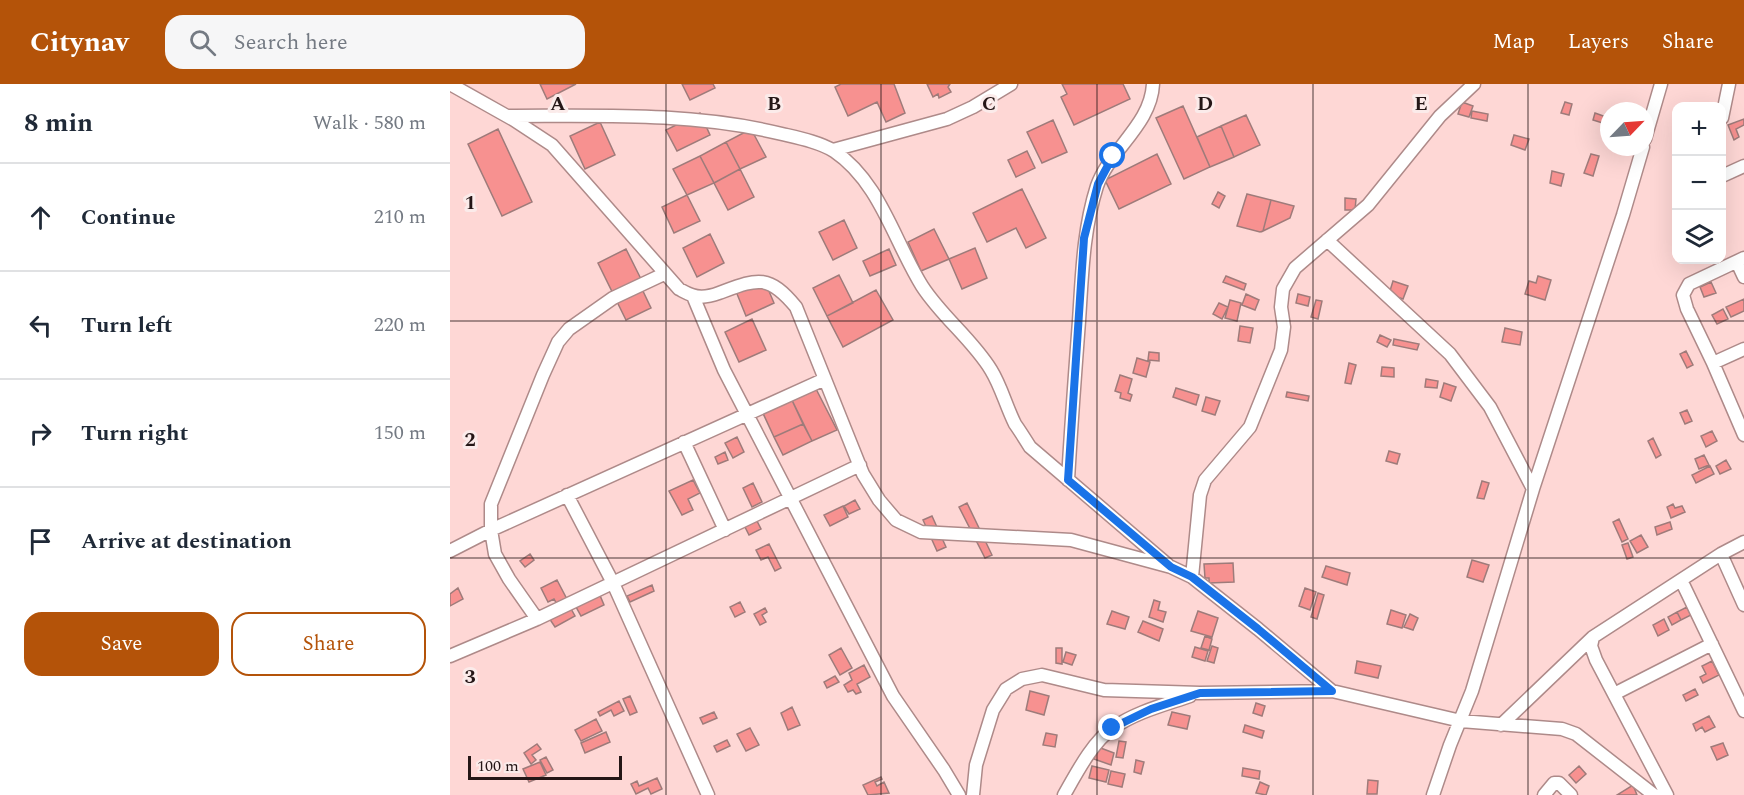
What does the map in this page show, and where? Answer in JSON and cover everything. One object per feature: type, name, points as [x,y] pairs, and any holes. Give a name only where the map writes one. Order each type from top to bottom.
[{"type":"street","points":[[450,84],[552,145],[679,289],[693,296],[710,296],[753,280],[768,283],[784,292],[796,307],[863,474],[879,500],[897,520],[921,532],[1071,540],[1171,567],[1192,577],[1332,691]]},
{"type":"street","points":[[833,150],[947,119],[973,107],[1011,84]]},
{"type":"street","points":[[1068,480],[1084,238],[1098,184],[1113,156],[1138,126],[1152,96],[1153,84]]},
{"type":"street","points":[[1192,577],[1200,495],[1205,480],[1250,427],[1281,350],[1284,327],[1281,307],[1283,289],[1295,268],[1368,205],[1440,116],[1474,84]]},
{"type":"street","points":[[1654,108],[1661,84]]},
{"type":"street","points":[[1725,102],[1729,84]]},
{"type":"street","points":[[507,116],[666,116],[748,126],[809,141],[833,150],[854,168],[881,205],[923,288],[970,340],[992,371],[1015,423],[1030,447],[1171,567]]},
{"type":"street","points":[[1432,795],[1472,691],[1533,489],[1640,156]]},
{"type":"street","points":[[1726,174],[1744,166]]},
{"type":"street","points":[[1327,240],[1450,354],[1490,407],[1533,489]]},
{"type":"street","points":[[1744,277],[1740,260],[1689,284],[1683,296],[1744,435]]},
{"type":"street","points":[[537,619],[509,579],[495,554],[491,530],[491,504],[558,342],[570,328],[613,298],[664,274]]},
{"type":"street","points":[[693,296],[724,370],[892,696],[944,770],[958,795]]},
{"type":"street","points":[[1713,363],[1744,349]]},
{"type":"street","points":[[450,551],[567,495],[825,379]]},
{"type":"street","points":[[684,442],[725,530]]},
{"type":"street","points":[[450,656],[537,619],[860,465]]},
{"type":"street","points":[[567,495],[613,583],[708,795]]},
{"type":"street","points":[[1502,724],[1593,637],[1721,554],[1744,542]]},
{"type":"street","points":[[1721,554],[1744,605]]},
{"type":"street","points":[[1681,580],[1744,711]]},
{"type":"street","points":[[1593,637],[1592,646],[1596,660],[1667,795]]},
{"type":"street","points":[[1614,694],[1712,645]]},
{"type":"street","points":[[973,795],[976,765],[993,710],[1006,689],[1022,679],[1042,675],[1104,690],[1200,693],[1332,691],[1461,721],[1562,729],[1576,734],[1654,795]]},
{"type":"street","points":[[1064,795],[1088,755],[1112,728],[1151,709],[1200,693]]},
{"type":"street","points":[[1544,795],[1554,783],[1559,783],[1571,795]]},
{"type":"building","points":[[540,84],[576,84],[547,99]]},
{"type":"building","points":[[682,84],[713,84],[715,88],[690,100]]},
{"type":"building","points":[[841,84],[894,84],[905,113],[886,122],[877,102],[848,116],[835,87]]},
{"type":"building","points":[[927,84],[950,84],[948,87],[951,92],[939,98],[938,94],[933,97]]},
{"type":"building","points":[[1062,84],[1123,84],[1130,99],[1074,125],[1061,97],[1067,94]]},
{"type":"building","points":[[1462,102],[1473,106],[1469,117],[1458,114]]},
{"type":"building","points":[[1565,102],[1572,104],[1569,115],[1561,113]]},
{"type":"building","points":[[1183,106],[1210,167],[1184,179],[1156,118]]},
{"type":"building","points":[[1472,111],[1488,114],[1487,121],[1471,118]]},
{"type":"building","points":[[700,113],[710,135],[677,151],[666,130]]},
{"type":"building","points":[[1595,113],[1600,115],[1600,122],[1593,120]]},
{"type":"building","points":[[1246,115],[1260,145],[1234,157],[1221,126]]},
{"type":"building","points":[[1744,119],[1744,125],[1736,129],[1739,137],[1734,140],[1728,125]]},
{"type":"building","points":[[1053,120],[1067,152],[1042,163],[1027,132]]},
{"type":"building","points":[[600,122],[615,155],[585,169],[570,136]]},
{"type":"building","points":[[1221,126],[1234,157],[1210,167],[1197,137]]},
{"type":"building","points":[[498,129],[532,202],[502,216],[468,144]]},
{"type":"building","points":[[751,129],[766,157],[740,169],[726,142]]},
{"type":"building","points":[[1514,135],[1529,139],[1525,150],[1511,145]]},
{"type":"building","points":[[726,142],[740,169],[714,183],[700,156]]},
{"type":"building","points":[[1027,151],[1035,168],[1016,177],[1008,160]]},
{"type":"building","points":[[1157,154],[1171,184],[1119,209],[1105,180]]},
{"type":"building","points":[[1591,154],[1599,156],[1593,176],[1584,173]]},
{"type":"building","points":[[700,156],[714,183],[687,195],[673,169]]},
{"type":"building","points":[[740,169],[754,197],[728,210],[714,183]]},
{"type":"building","points":[[1552,171],[1564,174],[1561,186],[1550,183]]},
{"type":"building","points":[[1022,189],[1046,238],[1026,248],[1016,228],[987,242],[973,213]]},
{"type":"building","points":[[1218,192],[1225,196],[1219,208],[1212,204]]},
{"type":"building","points":[[1247,194],[1271,200],[1263,231],[1237,226]]},
{"type":"building","points":[[687,195],[700,221],[674,233],[662,207]]},
{"type":"building","points":[[1345,198],[1356,199],[1355,210],[1345,210]]},
{"type":"building","points":[[1271,200],[1294,206],[1290,218],[1263,231]]},
{"type":"building","points":[[844,220],[857,248],[833,260],[819,232]]},
{"type":"building","points":[[934,229],[949,259],[921,271],[908,242]]},
{"type":"building","points":[[710,234],[724,263],[697,277],[683,248]]},
{"type":"building","points":[[975,248],[987,278],[962,289],[949,259]]},
{"type":"building","points":[[626,249],[642,281],[641,287],[651,308],[626,320],[598,263]]},
{"type":"building","points":[[889,249],[896,265],[870,276],[863,261]]},
{"type":"building","points":[[839,275],[853,303],[827,316],[813,288]]},
{"type":"building","points":[[1226,276],[1246,284],[1244,290],[1223,282]]},
{"type":"building","points":[[1538,276],[1551,280],[1545,300],[1525,294],[1529,281],[1536,283]]},
{"type":"building","points":[[763,277],[774,303],[746,316],[735,289]]},
{"type":"building","points":[[1393,281],[1408,286],[1403,299],[1389,294]]},
{"type":"building","points":[[1711,282],[1716,293],[1704,297],[1700,287]]},
{"type":"building","points":[[876,290],[893,320],[843,347],[827,316]]},
{"type":"building","points":[[1246,294],[1259,300],[1255,310],[1242,305]]},
{"type":"building","points":[[1298,294],[1310,297],[1308,306],[1296,303]]},
{"type":"building","points":[[1744,299],[1744,311],[1731,317],[1726,307]]},
{"type":"building","points":[[1230,300],[1241,303],[1237,321],[1225,318]]},
{"type":"building","points":[[1316,300],[1322,301],[1318,319],[1311,317]]},
{"type":"building","points":[[1219,303],[1228,307],[1222,319],[1213,314]]},
{"type":"building","points":[[1723,309],[1728,319],[1717,324],[1712,315]]},
{"type":"building","points":[[752,319],[766,350],[739,362],[725,332]]},
{"type":"building","points":[[1240,326],[1253,328],[1250,343],[1238,341]]},
{"type":"building","points":[[1505,328],[1522,332],[1520,345],[1502,342]]},
{"type":"building","points":[[1380,335],[1391,340],[1387,347],[1377,342]]},
{"type":"building","points":[[1394,339],[1419,344],[1417,350],[1393,345]]},
{"type":"building","points":[[1686,351],[1693,365],[1687,368],[1680,354]]},
{"type":"building","points":[[1149,352],[1159,353],[1159,361],[1148,360]]},
{"type":"building","points":[[1137,358],[1150,362],[1146,377],[1133,373]]},
{"type":"building","points":[[1349,363],[1356,365],[1351,384],[1345,383]]},
{"type":"building","points":[[1382,367],[1394,368],[1394,377],[1381,376]]},
{"type":"building","points":[[1120,375],[1132,379],[1128,393],[1132,395],[1130,401],[1120,398],[1121,393],[1115,391]]},
{"type":"building","points":[[1426,379],[1438,381],[1437,388],[1425,387]]},
{"type":"building","points":[[1444,383],[1456,387],[1451,401],[1440,397]]},
{"type":"building","points":[[814,385],[837,430],[812,441],[790,396]]},
{"type":"building","points":[[1176,388],[1199,395],[1196,405],[1173,397]]},
{"type":"building","points":[[1287,392],[1309,396],[1308,401],[1286,397]]},
{"type":"building","points":[[790,396],[803,424],[774,437],[761,409]]},
{"type":"building","points":[[1206,397],[1220,401],[1215,415],[1202,411]]},
{"type":"building","points":[[1687,410],[1692,421],[1685,424],[1680,413]]},
{"type":"building","points":[[803,424],[812,441],[783,455],[774,437]]},
{"type":"building","points":[[1712,431],[1717,441],[1706,447],[1701,436]]},
{"type":"building","points":[[737,437],[744,452],[733,458],[725,443]]},
{"type":"building","points":[[1653,438],[1661,455],[1656,458],[1648,441]]},
{"type":"building","points":[[1389,451],[1400,454],[1397,464],[1386,461]]},
{"type":"building","points":[[725,452],[728,460],[718,464],[715,457]]},
{"type":"building","points":[[1704,455],[1709,465],[1699,469],[1695,459]]},
{"type":"building","points":[[1726,460],[1731,469],[1720,474],[1716,466]]},
{"type":"building","points":[[1710,466],[1714,474],[1696,483],[1692,475]]},
{"type":"building","points":[[693,480],[700,493],[688,499],[693,510],[682,515],[669,491]]},
{"type":"building","points":[[1482,481],[1489,483],[1484,499],[1477,498]]},
{"type":"building","points":[[753,483],[762,502],[752,507],[743,488]]},
{"type":"building","points":[[855,500],[860,509],[849,514],[844,506]]},
{"type":"building","points":[[967,503],[992,555],[985,558],[959,507]]},
{"type":"building","points":[[1673,504],[1675,508],[1682,506],[1685,512],[1671,518],[1667,507]]},
{"type":"building","points":[[843,506],[848,517],[830,526],[824,515]]},
{"type":"building","points":[[932,516],[946,547],[937,551],[923,520]]},
{"type":"building","points":[[755,517],[761,529],[749,535],[743,523]]},
{"type":"building","points":[[1619,519],[1628,539],[1622,542],[1613,522]]},
{"type":"building","points":[[1670,522],[1672,529],[1657,535],[1655,527]]},
{"type":"building","points":[[1641,535],[1648,547],[1637,553],[1630,541]]},
{"type":"building","points":[[1628,543],[1633,557],[1627,559],[1622,545]]},
{"type":"building","points":[[769,544],[781,568],[775,571],[768,557],[761,560],[756,550]]},
{"type":"building","points":[[530,554],[534,560],[525,567],[520,561]]},
{"type":"building","points":[[1472,560],[1489,565],[1483,582],[1467,577]]},
{"type":"building","points":[[1233,563],[1234,582],[1209,583],[1209,578],[1205,578],[1204,564]]},
{"type":"building","points":[[1326,566],[1350,573],[1347,585],[1322,577]]},
{"type":"building","points":[[557,580],[570,605],[560,610],[554,599],[548,602],[541,588]]},
{"type":"building","points":[[652,585],[654,591],[630,602],[627,596]]},
{"type":"building","points":[[458,588],[463,599],[450,606],[450,594]]},
{"type":"building","points":[[1305,588],[1316,592],[1310,610],[1299,606]]},
{"type":"building","points":[[599,593],[604,605],[581,616],[575,605]]},
{"type":"building","points":[[1318,593],[1324,595],[1317,619],[1311,617]]},
{"type":"building","points":[[1154,600],[1160,602],[1158,610],[1166,612],[1163,622],[1149,617]]},
{"type":"building","points":[[740,602],[745,612],[735,617],[730,607]]},
{"type":"building","points":[[570,607],[575,616],[555,627],[549,618]]},
{"type":"building","points":[[1687,607],[1691,615],[1681,620],[1677,612]]},
{"type":"building","points":[[765,608],[767,612],[762,615],[766,622],[760,625],[754,614]]},
{"type":"building","points":[[1391,610],[1406,615],[1402,628],[1387,624]]},
{"type":"building","points":[[1112,611],[1129,617],[1125,629],[1107,624]]},
{"type":"building","points":[[1198,611],[1218,618],[1212,637],[1191,631]]},
{"type":"building","points":[[1677,612],[1681,620],[1672,625],[1668,617]]},
{"type":"building","points":[[1410,614],[1418,618],[1413,630],[1404,627]]},
{"type":"building","points":[[1664,619],[1669,630],[1658,636],[1653,625]]},
{"type":"building","points":[[1143,621],[1163,629],[1159,641],[1138,632]]},
{"type":"building","points":[[1205,636],[1212,639],[1209,650],[1201,648]]},
{"type":"building","points":[[1212,646],[1218,648],[1214,663],[1207,661]]},
{"type":"building","points":[[1195,647],[1208,651],[1205,661],[1192,657]]},
{"type":"building","points":[[841,648],[852,668],[840,675],[829,655]]},
{"type":"building","points":[[1056,648],[1062,648],[1062,664],[1056,663]]},
{"type":"building","points":[[1066,652],[1076,655],[1072,665],[1063,662]]},
{"type":"building","points":[[1357,661],[1381,666],[1378,678],[1355,673]]},
{"type":"building","points":[[1712,661],[1719,675],[1703,683],[1700,677],[1706,674],[1702,666]]},
{"type":"building","points":[[864,665],[870,677],[857,684],[861,692],[856,694],[853,690],[848,692],[844,685],[852,680],[849,673]]},
{"type":"building","points":[[835,676],[839,682],[827,688],[824,682]]},
{"type":"building","points":[[1695,689],[1698,695],[1686,701],[1683,695]]},
{"type":"building","points":[[1030,691],[1049,696],[1044,715],[1026,710]]},
{"type":"building","points":[[630,696],[637,712],[630,715],[623,699]]},
{"type":"building","points":[[619,701],[624,711],[614,716],[611,710],[600,716],[598,712]]},
{"type":"building","points":[[1256,703],[1265,706],[1262,716],[1253,713]]},
{"type":"building","points":[[792,707],[800,725],[788,730],[781,713]]},
{"type":"building","points":[[714,712],[717,718],[703,724],[700,718]]},
{"type":"building","points":[[1172,712],[1190,716],[1187,729],[1168,725]]},
{"type":"building","points":[[1709,716],[1715,727],[1705,732],[1702,727],[1696,731],[1693,724]]},
{"type":"building","points":[[596,719],[602,731],[581,741],[575,730]]},
{"type":"building","points":[[1245,725],[1264,731],[1262,738],[1243,732]]},
{"type":"building","points":[[750,728],[759,745],[746,751],[737,734]]},
{"type":"building","points":[[606,732],[610,742],[585,753],[581,743]]},
{"type":"building","points":[[1046,733],[1057,735],[1055,747],[1043,745]]},
{"type":"building","points":[[727,740],[730,746],[717,752],[714,746]]},
{"type":"building","points":[[1119,741],[1126,742],[1123,758],[1116,757]]},
{"type":"building","points":[[1723,743],[1728,755],[1717,760],[1711,747]]},
{"type":"building","points":[[537,744],[541,749],[532,755],[536,760],[531,764],[524,753]]},
{"type":"building","points":[[1098,747],[1114,753],[1111,765],[1094,759]]},
{"type":"building","points":[[546,757],[553,770],[547,773],[540,760]]},
{"type":"building","points":[[1136,760],[1144,762],[1141,774],[1134,772]]},
{"type":"building","points":[[540,762],[546,775],[529,782],[523,769]]},
{"type":"building","points":[[1092,766],[1109,770],[1106,782],[1089,778]]},
{"type":"building","points":[[1579,766],[1586,774],[1576,783],[1569,775]]},
{"type":"building","points":[[1243,768],[1260,771],[1259,779],[1242,776]]},
{"type":"building","points":[[1111,771],[1125,774],[1122,787],[1108,784]]},
{"type":"building","points":[[881,777],[882,779],[875,782],[877,786],[884,782],[889,793],[868,795],[863,785]]},
{"type":"building","points":[[657,778],[662,789],[651,794],[648,788],[636,794],[631,784],[637,781],[639,786]]},
{"type":"building","points":[[1368,780],[1378,781],[1377,794],[1367,794]]},
{"type":"building","points":[[1260,782],[1269,786],[1266,795],[1256,793]]},
{"type":"building","points":[[1633,785],[1637,795],[1617,795]]},
{"type":"route","points":[[1112,728],[1151,709],[1200,693],[1332,691],[1192,577],[1171,567],[1068,480],[1084,238],[1098,184],[1113,156]]}]
